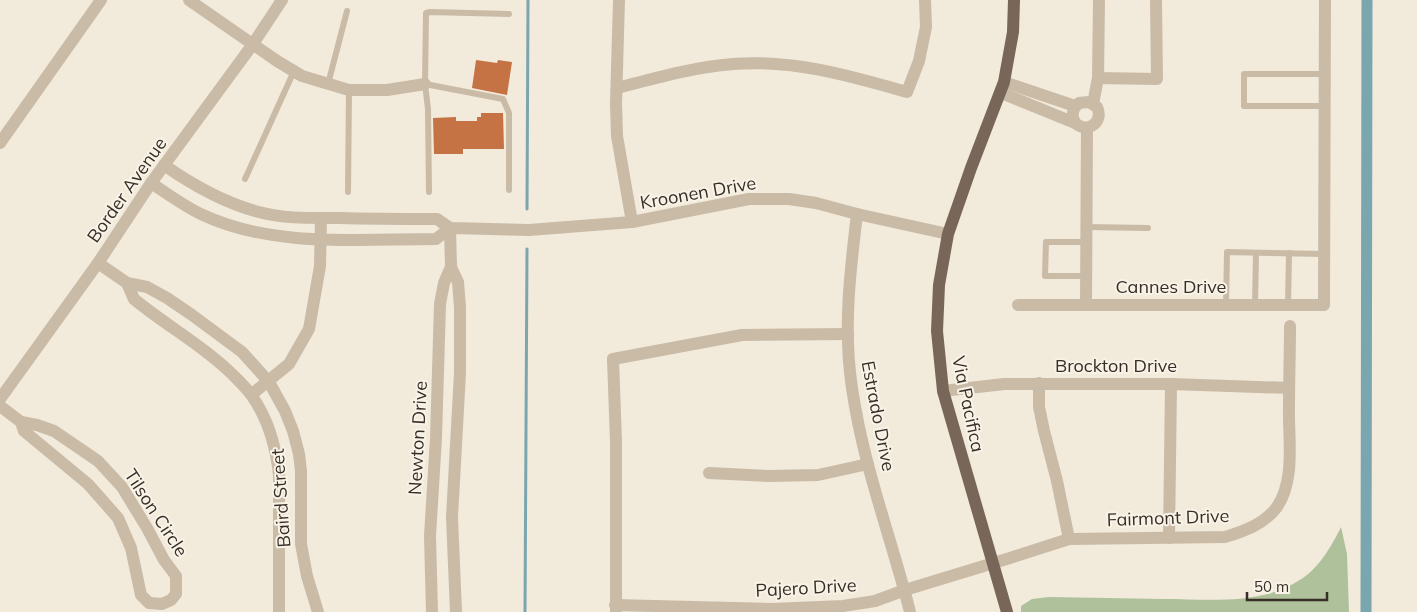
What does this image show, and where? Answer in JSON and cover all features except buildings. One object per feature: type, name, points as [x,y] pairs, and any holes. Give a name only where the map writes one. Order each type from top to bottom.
[{"type":"main road","name":"Via Pacifica","points":[[1007,612],[943,391],[937,331],[939,285],[948,234],[971,168],[1003,87],[1013,32],[1014,0]]},
{"type":"street","points":[[0,143],[101,0]]},
{"type":"street","points":[[189,0],[302,76],[349,90],[388,90],[426,84]]},
{"type":"street","name":"Border Avenue","points":[[0,399],[98,263],[151,183],[253,44],[282,0]]},
{"type":"street","points":[[619,0],[617,136],[632,222]]},
{"type":"street","points":[[617,88],[689,71],[733,64],[770,63],[831,71],[907,92],[921,52],[926,27],[925,0]]},
{"type":"street","points":[[1093,104],[1098,78],[1099,0]]},
{"type":"street","points":[[1098,78],[1157,79],[1156,0]]},
{"type":"street","points":[[1324,254],[1325,0]]},
{"type":"street","points":[[1003,87],[1075,106]]},
{"type":"street","points":[[1003,87],[1081,125],[1095,124],[1099,116],[1097,107],[1084,101],[1075,106],[1072,115],[1081,125],[1087,227],[1086,305]]},
{"type":"street","name":"Kroonen Drive","points":[[164,165],[195,186],[236,205],[261,213],[292,217],[438,219],[450,228],[528,230],[632,222],[749,199],[789,199],[816,203],[948,234]]},
{"type":"street","name":"Kroonen Drive","points":[[151,183],[202,215],[249,232],[284,238],[436,239],[450,228]]},
{"type":"street","name":"Estrado Drive","points":[[857,214],[848,289],[848,334],[852,388],[868,464],[910,612]]},
{"type":"street","points":[[252,394],[289,364],[309,329],[320,266],[321,218]]},
{"type":"street","name":"Newton Drive","points":[[450,228],[451,267],[458,282],[460,307],[460,373],[452,517],[456,612]]},
{"type":"street","name":"Cannes Drive","points":[[1018,305],[1324,305],[1324,254]]},
{"type":"street","name":"Baird Street","points":[[98,263],[127,283],[147,287],[168,298],[242,352],[269,382],[285,411],[299,454],[301,471],[301,544],[303,560],[318,612]]},
{"type":"street","name":"Newton Drive","points":[[432,612],[430,536],[440,304],[444,283],[451,267]]},
{"type":"street","name":"Baird Street","points":[[127,283],[134,299],[227,369],[252,394],[265,418],[277,459],[279,493],[279,612]]},
{"type":"street","name":"Fairmont Drive","points":[[993,564],[1069,538],[1225,537],[1248,530],[1264,520],[1277,506],[1286,486],[1289,461],[1290,326]]},
{"type":"street","points":[[616,609],[616,441],[613,359],[742,336],[848,334]]},
{"type":"street","name":"Brockton Drive","points":[[943,391],[1004,384],[1171,384],[1289,388]]},
{"type":"street","points":[[1039,384],[1039,407],[1069,538]]},
{"type":"street","points":[[1169,538],[1171,384]]},
{"type":"street","name":"Tilson Circle","points":[[0,406],[21,422],[54,431],[98,461],[122,487],[164,560],[176,576],[176,594],[171,600],[162,604],[149,603],[141,595],[131,548],[118,518],[88,484],[24,432],[21,422]]},
{"type":"street","points":[[708,472],[768,476],[818,475],[868,464]]},
{"type":"street","name":"Pajero Drive","points":[[616,609],[772,610],[843,606],[875,600],[993,564]]},
{"type":"lane","points":[[328,84],[347,11]]},
{"type":"lane","points":[[429,192],[426,13],[509,14]]},
{"type":"lane","points":[[245,179],[294,71]]},
{"type":"lane","points":[[1325,74],[1244,74],[1244,106],[1325,106]]},
{"type":"lane","points":[[426,84],[503,99],[509,113],[509,190]]},
{"type":"lane","points":[[348,192],[349,90]]},
{"type":"lane","points":[[1087,227],[1148,228]]},
{"type":"lane","points":[[1086,242],[1046,242],[1045,276],[1086,276]]},
{"type":"lane","points":[[1226,305],[1227,252],[1324,254]]},
{"type":"lane","points":[[1255,305],[1256,253]]},
{"type":"lane","points":[[1288,253],[1288,305]]},
{"type":"green space","points":[[1341,527],[1347,554],[1349,612],[1021,612],[1021,606],[1032,599],[1049,597],[1213,600],[1246,598],[1278,591],[1302,579],[1316,566],[1327,552]]},
{"type":"waterway","points":[[527,209],[528,0]]},
{"type":"waterway","points":[[1366,612],[1367,0]]},
{"type":"waterway","points":[[525,612],[527,249]]}]
